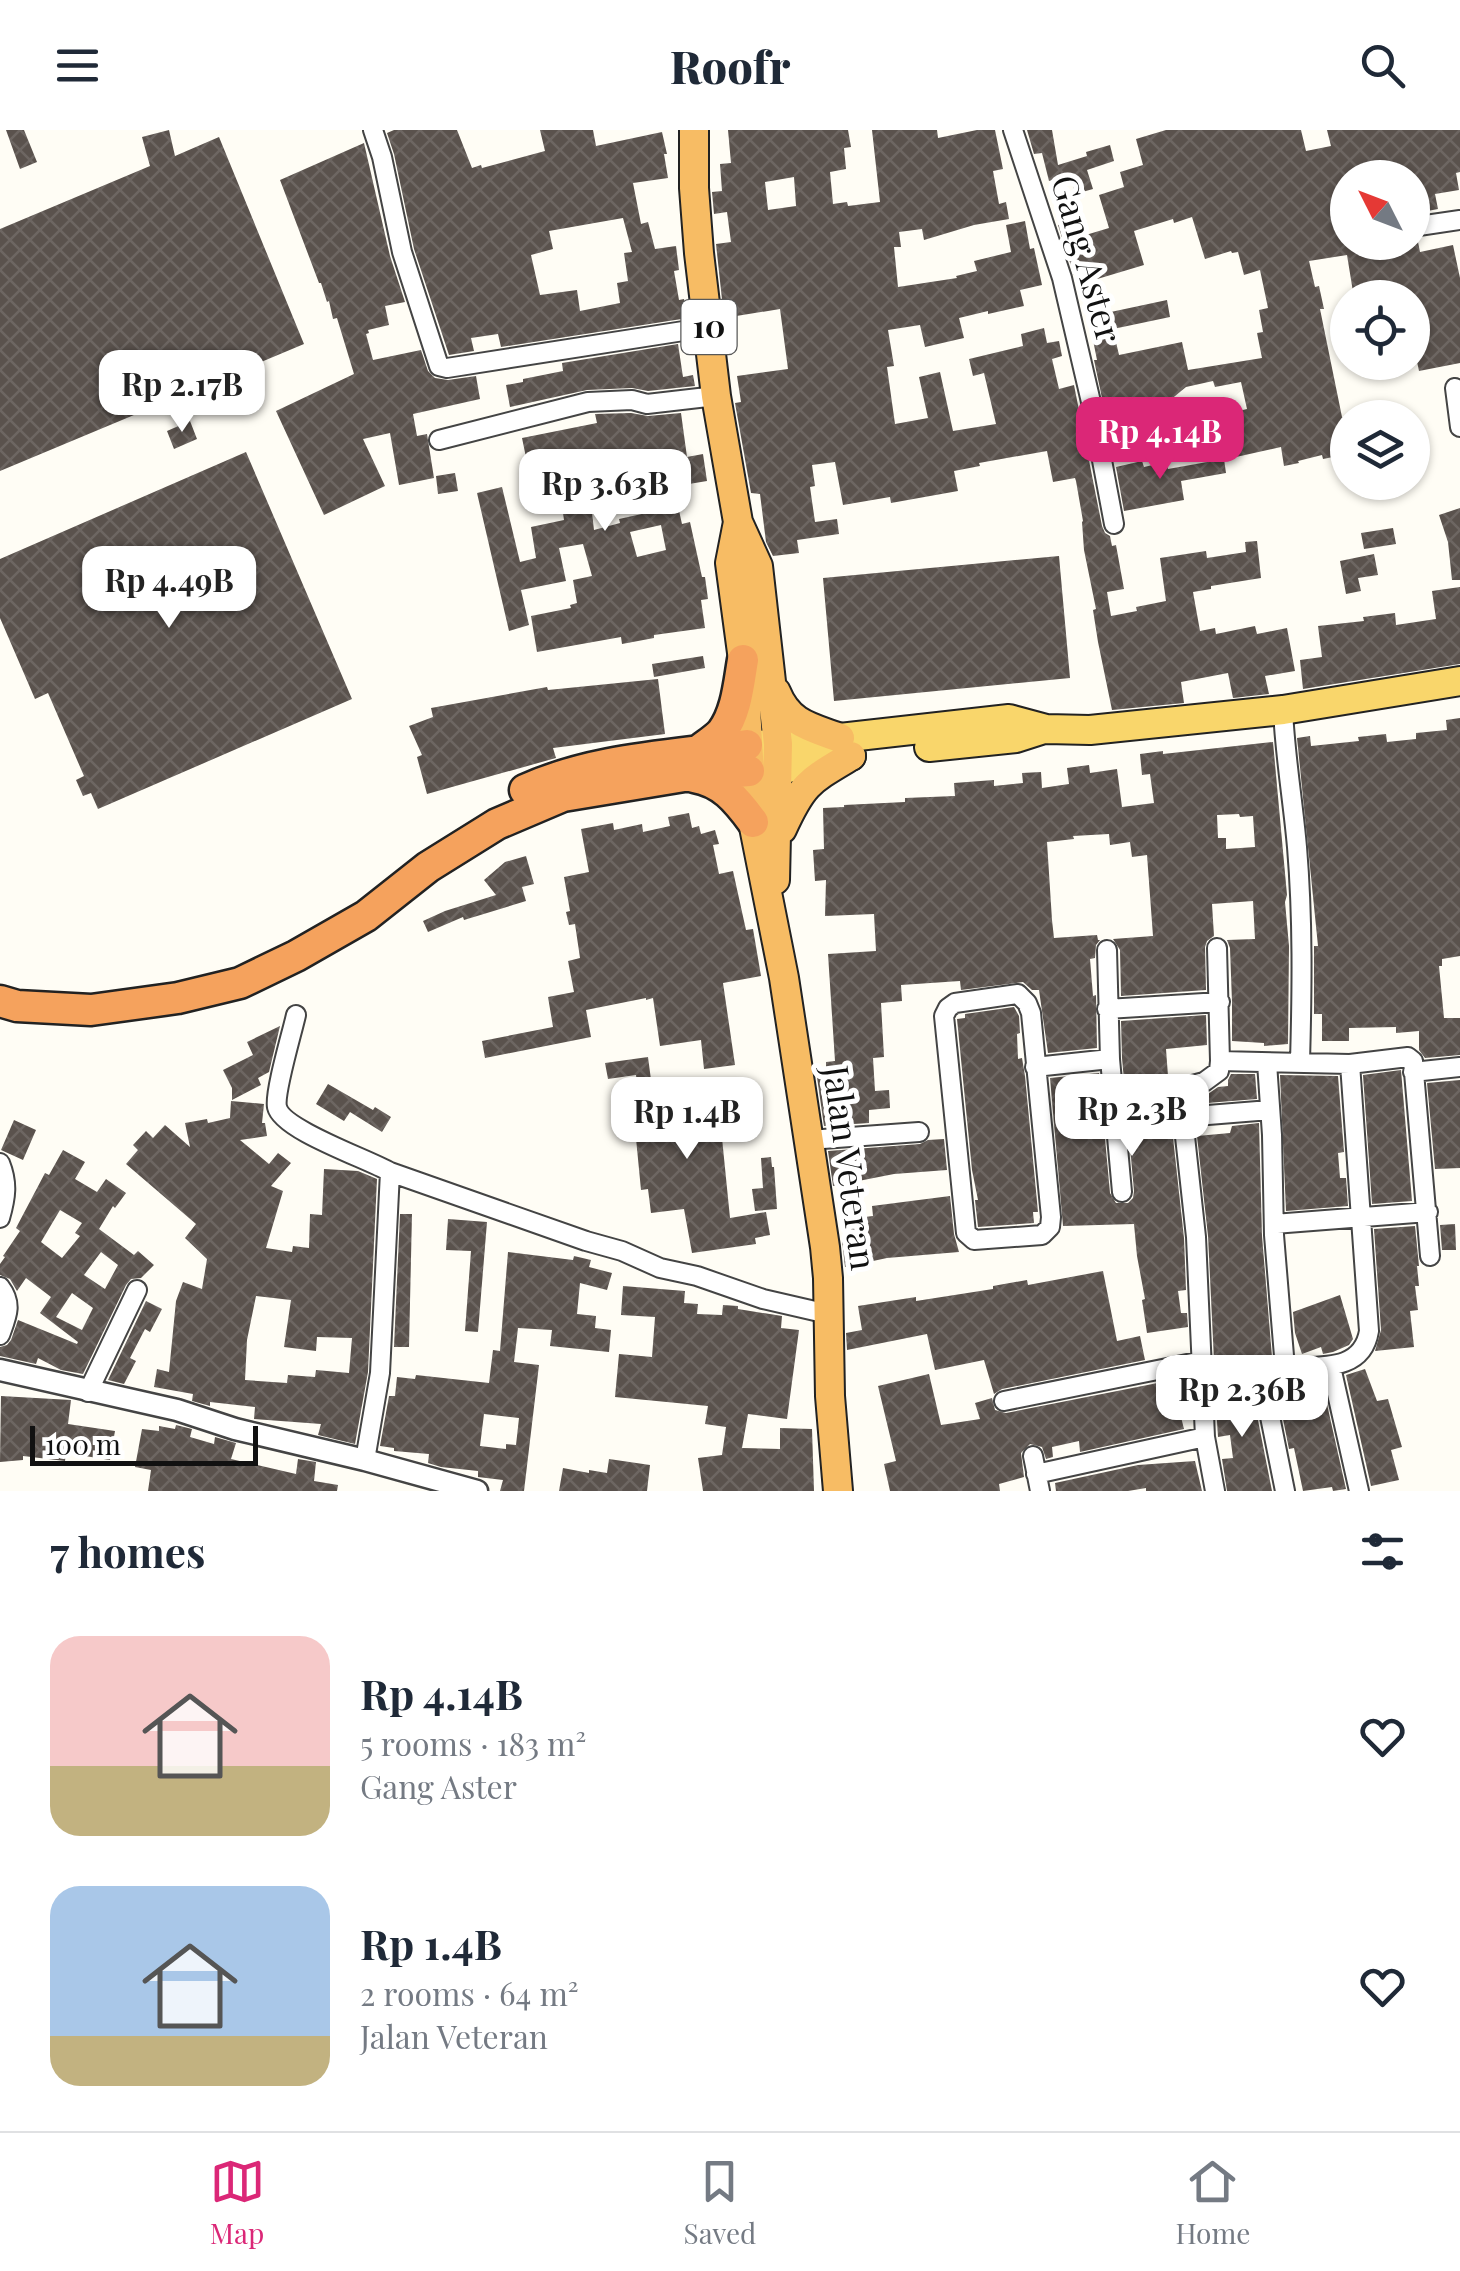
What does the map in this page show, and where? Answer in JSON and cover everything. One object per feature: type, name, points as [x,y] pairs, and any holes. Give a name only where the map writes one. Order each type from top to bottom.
[{"type":"highway","name":"10","points":[[694,130],[695,204],[716,396],[738,522],[758,566],[770,676],[763,757]]},
{"type":"highway","name":"10","points":[[738,522],[730,563],[743,660],[763,757]]},
{"type":"highway","points":[[0,1001],[17,1006],[92,1010],[178,998],[240,982],[366,916],[428,867],[497,824],[563,796],[624,784],[690,764],[728,721],[743,660]]},
{"type":"highway","points":[[770,676],[791,717],[846,747],[796,798],[776,842]]},
{"type":"highway","points":[[0,984],[18,990],[94,992],[169,983],[241,961],[292,936],[354,900],[488,808],[556,776],[629,759],[690,764],[763,757]]},
{"type":"highway","name":"Jalan Veteran","points":[[763,757],[752,822],[784,978],[825,1247],[838,1491]]},
{"type":"highway","name":"Jalan Veteran","points":[[763,757],[776,842],[772,917]]},
{"type":"highway","points":[[690,764],[726,790],[752,822]]},
{"type":"main road","points":[[763,757],[846,747],[1016,738],[1046,728],[1090,730],[1283,710],[1460,681]]},
{"type":"street","points":[[374,130],[402,252],[439,366],[447,368],[709,327]]},
{"type":"street","name":"Gang Aster","points":[[1013,130],[1062,278],[1092,402],[1114,524]]},
{"type":"street","points":[[1430,224],[1460,220]]},
{"type":"street","points":[[1455,388],[1460,427]]},
{"type":"street","points":[[439,440],[588,402],[632,400],[647,404],[716,396]]},
{"type":"street","points":[[1283,710],[1300,902],[1300,1062]]},
{"type":"street","points":[[1214,1491],[1206,1437],[1196,1237],[1180,1100],[1189,1086],[1212,1078],[1219,1071],[1217,948]]},
{"type":"street","points":[[1107,950],[1110,1058],[1122,1192]]},
{"type":"street","points":[[1018,994],[1031,1013],[1034,1067],[1050,1227],[1042,1235],[974,1240],[966,1233],[944,1027],[948,1008],[955,1003],[1018,994]]},
{"type":"street","points":[[1107,1009],[1220,1002]]},
{"type":"street","points":[[296,1015],[277,1100],[281,1115],[322,1140],[390,1172],[622,1251],[660,1268],[698,1276],[762,1300],[828,1314]]},
{"type":"street","points":[[1220,1061],[1350,1064],[1408,1057],[1414,1063],[1430,1256]]},
{"type":"street","points":[[1034,1067],[1110,1058]]},
{"type":"street","points":[[1268,1063],[1285,1368]]},
{"type":"street","points":[[1004,1401],[1203,1367],[1261,1372],[1331,1367],[1352,1358],[1367,1343],[1369,1330],[1350,1064]]},
{"type":"street","points":[[1413,1072],[1460,1066]]},
{"type":"street","points":[[1208,1115],[1270,1110]]},
{"type":"street","points":[[809,1140],[918,1132]]},
{"type":"street","points":[[0,1163],[6,1188],[0,1218]]},
{"type":"street","points":[[365,1460],[380,1373],[390,1172]]},
{"type":"street","points":[[1274,1224],[1428,1212]]},
{"type":"street","points":[[0,1287],[9,1308],[0,1334]]},
{"type":"street","points":[[88,1392],[137,1290]]},
{"type":"street","points":[[1331,1367],[1358,1491]]},
{"type":"street","points":[[0,1370],[176,1410],[236,1429],[365,1460],[428,1484],[477,1491]]},
{"type":"street","points":[[1261,1372],[1284,1491]]},
{"type":"street","points":[[1036,1473],[1206,1437]]},
{"type":"building","points":[[6,130],[24,130],[37,162],[20,169]]},
{"type":"building","points":[[169,130],[175,156],[219,137],[304,344],[0,471],[0,229],[150,166],[142,137]]},
{"type":"building","points":[[457,130],[472,168],[482,168],[545,151],[540,130],[593,130],[596,146],[662,132],[668,178],[633,183],[641,224],[648,222],[655,249],[676,246],[679,270],[674,271],[679,300],[684,299],[688,318],[501,347],[498,334],[471,338],[474,351],[449,355],[414,249],[387,133]],"holes":[[[623,218],[632,252],[624,253],[628,281],[617,283],[620,303],[580,311],[577,290],[540,295],[531,255],[553,249],[549,231]]]},
{"type":"building","points":[[728,130],[848,130],[851,147],[844,148],[846,169],[830,172],[833,204],[880,202],[872,130],[937,130],[938,138],[995,130],[1003,169],[993,171],[999,204],[1006,202],[1009,219],[924,240],[922,229],[899,232],[901,247],[894,247],[898,287],[977,271],[974,261],[1011,252],[1006,225],[1025,221],[1042,285],[1020,290],[1024,306],[959,318],[964,338],[925,347],[920,325],[888,330],[894,366],[887,367],[895,424],[928,418],[919,377],[940,372],[953,431],[996,424],[984,373],[973,376],[969,359],[1023,346],[1021,334],[1044,328],[1047,343],[1059,341],[1062,356],[1052,359],[1059,389],[1074,385],[1102,526],[1112,546],[1116,545],[1124,589],[1107,592],[1111,616],[1166,601],[1160,558],[1206,551],[1207,558],[1246,552],[1245,542],[1257,541],[1261,578],[1193,592],[1200,631],[1215,628],[1216,634],[1255,626],[1257,634],[1287,628],[1295,671],[1265,676],[1269,694],[1233,698],[1228,673],[1181,682],[1184,703],[1112,710],[1098,642],[1076,481],[1075,478],[1053,482],[1047,451],[954,471],[958,491],[891,503],[890,497],[843,505],[835,462],[812,465],[815,486],[810,487],[815,522],[837,519],[839,534],[797,540],[799,553],[773,556],[766,542],[760,494],[751,493],[735,403],[741,402],[737,376],[788,369],[780,309],[724,318],[716,244],[731,242],[727,212],[714,214],[712,192],[722,191],[720,164],[731,163]],"holes":[[[794,177],[796,206],[768,210],[765,182]]]},
{"type":"building","points":[[1027,130],[1052,130],[1058,165],[1110,145],[1114,161],[1087,170],[1093,189],[1075,194],[1072,181],[1064,183],[1063,177],[1049,181],[1042,153],[1034,154]]},
{"type":"building","points":[[1166,130],[1301,130],[1306,151],[1331,146],[1327,130],[1460,130],[1460,172],[1456,173],[1459,190],[1435,194],[1438,209],[1430,211],[1430,160],[1330,160],[1330,258],[1309,261],[1324,309],[1320,309],[1330,358],[1330,380],[1334,380],[1339,400],[1330,400],[1330,458],[1323,459],[1322,455],[1284,466],[1281,447],[1227,459],[1218,416],[1247,409],[1241,382],[1215,387],[1213,381],[1186,387],[1169,401],[1166,397],[1147,401],[1153,431],[1111,441],[1094,360],[1093,340],[1097,339],[1092,316],[1167,300],[1170,317],[1113,329],[1119,355],[1182,342],[1188,370],[1262,358],[1257,333],[1263,332],[1259,310],[1268,308],[1260,270],[1244,275],[1238,252],[1205,259],[1192,217],[1134,231],[1144,265],[1094,280],[1091,270],[1074,275],[1058,225],[1074,221],[1079,237],[1109,228],[1099,195],[1124,187],[1120,172],[1143,165],[1136,139]]},
{"type":"building","points":[[364,143],[390,256],[405,302],[385,306],[389,325],[368,330],[373,360],[421,350],[428,371],[435,378],[476,376],[480,399],[413,414],[417,436],[427,434],[434,478],[399,485],[390,433],[363,439],[385,486],[324,515],[276,411],[354,374],[337,318],[333,319],[280,180]]},
{"type":"building","points":[[1453,245],[1460,278],[1460,363],[1430,369],[1430,280],[1351,280],[1348,260],[1430,260],[1430,250]]},
{"type":"building","points":[[678,344],[683,377],[693,375],[695,386],[648,391],[587,390],[510,407],[506,385],[563,371],[562,363]]},
{"type":"building","points":[[681,413],[687,457],[703,454],[707,481],[599,499],[591,504],[594,530],[620,523],[619,519],[678,506],[682,524],[690,522],[705,577],[708,599],[701,600],[705,628],[622,644],[621,637],[537,652],[531,616],[571,608],[577,603],[573,580],[592,576],[583,544],[559,548],[566,581],[521,590],[529,625],[509,631],[477,493],[502,487],[520,562],[536,558],[531,527],[564,520],[560,492],[526,498],[522,468],[528,467],[522,438],[597,423],[595,414]],"holes":[[[661,525],[666,550],[637,557],[630,532]]]},
{"type":"building","points":[[190,421],[197,439],[174,449],[167,431]]},
{"type":"building","points":[[246,452],[352,699],[98,809],[91,793],[83,796],[76,780],[84,776],[48,693],[35,699],[0,618],[0,559]]},
{"type":"building","points":[[1224,459],[1226,473],[1181,481],[1184,500],[1124,511],[1116,467],[1142,461],[1144,467],[1166,462],[1168,469]]},
{"type":"building","points":[[455,473],[458,491],[438,494],[436,476]]},
{"type":"building","points":[[1460,508],[1460,580],[1452,580],[1448,542],[1439,515]]},
{"type":"building","points":[[1393,528],[1396,544],[1364,549],[1361,533]]},
{"type":"building","points":[[1374,554],[1378,575],[1358,578],[1361,591],[1346,594],[1340,561]]},
{"type":"building","points":[[1059,556],[1070,678],[834,701],[823,578]]},
{"type":"building","points":[[1460,587],[1460,664],[1303,689],[1300,660],[1322,657],[1318,626],[1395,613],[1396,625],[1436,619],[1432,591]]},
{"type":"building","points":[[703,656],[705,668],[654,677],[652,664]]},
{"type":"building","points":[[658,679],[665,734],[553,748],[556,758],[427,794],[417,757],[422,755],[409,726],[433,717],[431,708],[547,687],[548,690]]},
{"type":"building","points":[[1460,718],[1460,956],[1442,959],[1439,966],[1444,1018],[1460,1018],[1460,1055],[1425,1058],[1419,1050],[1419,1031],[1396,1033],[1396,1027],[1349,1028],[1349,1041],[1322,1041],[1322,1014],[1314,1014],[1314,946],[1318,946],[1297,738],[1310,736],[1311,746],[1386,734],[1387,742],[1416,739],[1416,733],[1447,730],[1446,720]]},
{"type":"building","points":[[1273,742],[1287,895],[1288,1044],[1264,1046],[1232,1041],[1227,940],[1255,939],[1253,901],[1212,904],[1214,936],[1205,947],[1206,990],[1121,996],[1120,950],[1113,939],[1153,936],[1147,855],[1132,857],[1130,842],[1110,845],[1109,834],[1073,836],[1074,839],[1047,842],[1054,938],[1097,935],[1100,940],[1095,958],[1090,959],[1093,996],[1096,995],[1097,1048],[1048,1053],[1039,990],[1032,990],[1023,982],[961,990],[960,981],[901,985],[902,1001],[881,1003],[884,1057],[873,1058],[875,1091],[889,1090],[890,1108],[869,1110],[869,1123],[824,1126],[816,1070],[826,1069],[826,1062],[835,1061],[828,954],[876,951],[874,914],[825,916],[826,880],[815,881],[813,850],[824,849],[823,808],[955,796],[954,783],[1023,783],[1022,773],[1041,772],[1042,788],[1069,784],[1067,768],[1089,765],[1090,773],[1117,769],[1122,807],[1154,803],[1150,774],[1142,775],[1140,754]],"holes":[[[1217,815],[1253,816],[1255,847],[1226,849],[1226,838],[1218,838]]]},
{"type":"building","points":[[689,813],[692,828],[699,826],[701,834],[715,830],[719,844],[713,845],[719,874],[733,871],[746,930],[753,929],[761,976],[723,983],[735,1065],[704,1069],[701,1040],[660,1046],[653,998],[586,1010],[591,1037],[485,1058],[482,1041],[553,1027],[548,997],[574,992],[568,961],[580,958],[575,924],[569,925],[566,912],[570,911],[564,877],[589,872],[581,829],[613,823],[614,830],[642,824],[643,832],[670,826],[668,817]]},
{"type":"building","points":[[526,856],[534,884],[522,887],[526,901],[464,920],[463,917],[428,932],[423,921],[496,895],[484,880],[505,862]]},
{"type":"building","points":[[1014,1007],[1019,1016],[1018,1059],[1022,1058],[1025,1076],[1038,1212],[1033,1212],[1034,1223],[978,1227],[957,1019],[965,1018],[965,1014]]},
{"type":"building","points":[[1206,1015],[1207,1045],[1166,1049],[1168,1076],[1173,1076],[1169,1101],[1184,1238],[1186,1290],[1178,1291],[1188,1327],[1147,1333],[1134,1224],[1063,1226],[1050,1078],[1099,1073],[1110,1193],[1116,1203],[1128,1203],[1134,1191],[1121,1021]]},
{"type":"building","points":[[280,1026],[269,1072],[258,1078],[261,1085],[232,1100],[232,1088],[223,1070],[253,1055],[247,1042]]},
{"type":"building","points":[[648,1057],[653,1095],[717,1088],[730,1218],[766,1212],[770,1235],[755,1238],[756,1244],[692,1253],[684,1209],[651,1213],[648,1189],[641,1190],[635,1128],[642,1127],[636,1075],[608,1079],[605,1063]]},
{"type":"building","points":[[1401,1070],[1412,1201],[1372,1204],[1363,1075]]},
{"type":"building","points":[[1231,1074],[1255,1074],[1257,1099],[1207,1103],[1195,1110],[1197,1097],[1228,1086]]},
{"type":"building","points":[[1280,1075],[1338,1076],[1344,1152],[1338,1153],[1340,1178],[1346,1178],[1348,1206],[1286,1211]]},
{"type":"building","points":[[1460,1080],[1460,1168],[1435,1169],[1427,1083]]},
{"type":"building","points":[[328,1084],[391,1117],[382,1132],[350,1112],[344,1121],[316,1104]]},
{"type":"building","points":[[231,1101],[264,1104],[262,1123],[267,1136],[240,1140],[269,1164],[278,1153],[291,1163],[271,1186],[283,1191],[266,1248],[292,1252],[293,1246],[309,1248],[310,1214],[322,1215],[324,1169],[358,1171],[377,1179],[368,1372],[355,1444],[318,1435],[321,1424],[254,1419],[255,1407],[210,1402],[210,1406],[192,1401],[193,1394],[154,1387],[157,1369],[169,1372],[176,1301],[183,1282],[202,1289],[207,1259],[185,1238],[196,1224],[126,1164],[138,1150],[133,1145],[146,1131],[153,1138],[165,1125],[190,1147],[185,1123],[230,1118]],"holes":[[[256,1296],[291,1300],[284,1347],[316,1351],[317,1337],[352,1338],[349,1373],[316,1370],[315,1377],[288,1375],[287,1383],[245,1380],[247,1340]]]},
{"type":"building","points":[[14,1120],[36,1130],[23,1160],[1,1150]]},
{"type":"building","points":[[1259,1123],[1262,1236],[1272,1357],[1214,1360],[1208,1236],[1197,1136],[1230,1133],[1232,1126]]},
{"type":"building","points":[[944,1139],[947,1170],[894,1174],[833,1186],[828,1151]]},
{"type":"building","points":[[63,1150],[85,1162],[75,1179],[97,1192],[106,1179],[126,1193],[99,1229],[154,1265],[141,1278],[131,1279],[126,1285],[83,1374],[61,1370],[38,1358],[36,1364],[0,1356],[0,1347],[11,1340],[18,1320],[78,1342],[40,1313],[51,1297],[26,1278],[17,1291],[10,1279],[0,1275],[3,1256],[20,1231],[16,1228],[45,1173],[49,1175]],"holes":[[[60,1210],[82,1223],[75,1233],[80,1236],[62,1258],[41,1242]],[[101,1252],[118,1265],[105,1289],[84,1275]],[[72,1293],[93,1308],[82,1330],[56,1317]]]},
{"type":"building","points":[[771,1157],[777,1209],[755,1211],[752,1189],[763,1188],[761,1158]]},
{"type":"building","points":[[950,1196],[959,1252],[887,1258],[845,1267],[842,1240],[851,1239],[848,1219],[873,1216],[872,1206]]},
{"type":"building","points":[[400,1214],[412,1214],[409,1347],[394,1347]]},
{"type":"building","points":[[448,1219],[487,1222],[478,1332],[465,1331],[471,1251],[446,1250]]},
{"type":"building","points":[[1455,1224],[1456,1250],[1442,1250],[1440,1225]]},
{"type":"building","points":[[1415,1226],[1419,1286],[1415,1286],[1418,1310],[1410,1311],[1414,1347],[1375,1351],[1381,1330],[1374,1229]]},
{"type":"building","points":[[508,1252],[573,1260],[574,1256],[591,1260],[589,1267],[612,1273],[607,1290],[580,1283],[577,1314],[596,1316],[595,1328],[611,1330],[609,1352],[550,1346],[552,1330],[518,1328],[514,1362],[539,1365],[524,1491],[500,1491],[503,1480],[478,1477],[478,1471],[428,1463],[429,1454],[380,1446],[389,1396],[395,1396],[397,1377],[415,1379],[416,1375],[489,1383],[493,1350],[500,1351]],"holes":[[[484,1414],[519,1418],[516,1445],[506,1444],[506,1449],[480,1446]]]},
{"type":"building","points":[[1103,1271],[1117,1341],[1140,1336],[1145,1360],[1002,1389],[994,1394],[984,1360],[935,1370],[927,1334],[847,1350],[846,1333],[862,1330],[858,1306],[916,1297],[916,1301],[1027,1280],[1028,1285]]},
{"type":"building","points":[[623,1286],[685,1291],[684,1303],[698,1304],[697,1314],[722,1315],[723,1305],[738,1306],[782,1316],[781,1328],[799,1330],[787,1419],[748,1414],[742,1448],[780,1449],[780,1428],[812,1429],[814,1491],[703,1491],[698,1458],[722,1455],[726,1427],[705,1424],[708,1406],[615,1397],[619,1354],[652,1357],[655,1317],[621,1315]]},
{"type":"building","points":[[1340,1295],[1353,1339],[1333,1352],[1323,1354],[1321,1347],[1302,1354],[1293,1312]]},
{"type":"building","points":[[146,1301],[162,1309],[150,1332],[145,1329],[130,1358],[136,1361],[124,1384],[108,1380]]},
{"type":"building","points":[[1365,1369],[1377,1401],[1388,1399],[1402,1447],[1391,1450],[1399,1480],[1371,1486],[1346,1375]]},
{"type":"building","points":[[929,1374],[941,1425],[980,1419],[975,1403],[992,1398],[995,1410],[1006,1413],[1188,1377],[1191,1410],[1180,1413],[1184,1429],[1080,1452],[1079,1441],[1052,1447],[1053,1457],[1046,1459],[1042,1447],[1030,1444],[1021,1453],[1024,1477],[999,1484],[1000,1491],[890,1491],[884,1464],[896,1461],[878,1386]]},
{"type":"building","points":[[1322,1382],[1346,1489],[1303,1491],[1294,1448],[1289,1449],[1278,1394]]},
{"type":"building","points":[[1251,1385],[1272,1491],[1227,1491],[1222,1459],[1233,1458],[1230,1435],[1218,1437],[1215,1390]]},
{"type":"building","points":[[1,1396],[71,1400],[68,1424],[115,1431],[110,1460],[66,1453],[65,1461],[23,1456],[23,1460],[0,1462]]},
{"type":"building","points":[[176,1425],[192,1429],[190,1437],[214,1444],[215,1437],[236,1443],[231,1459],[296,1474],[298,1459],[316,1462],[314,1481],[338,1485],[337,1491],[148,1491],[151,1470],[135,1467],[142,1429],[159,1431],[159,1426],[175,1429]]},
{"type":"building","points":[[609,1459],[650,1465],[647,1491],[559,1491],[563,1468],[607,1473]]},
{"type":"building","points":[[1195,1461],[1202,1491],[1056,1491],[1055,1483],[1138,1465]]}]
